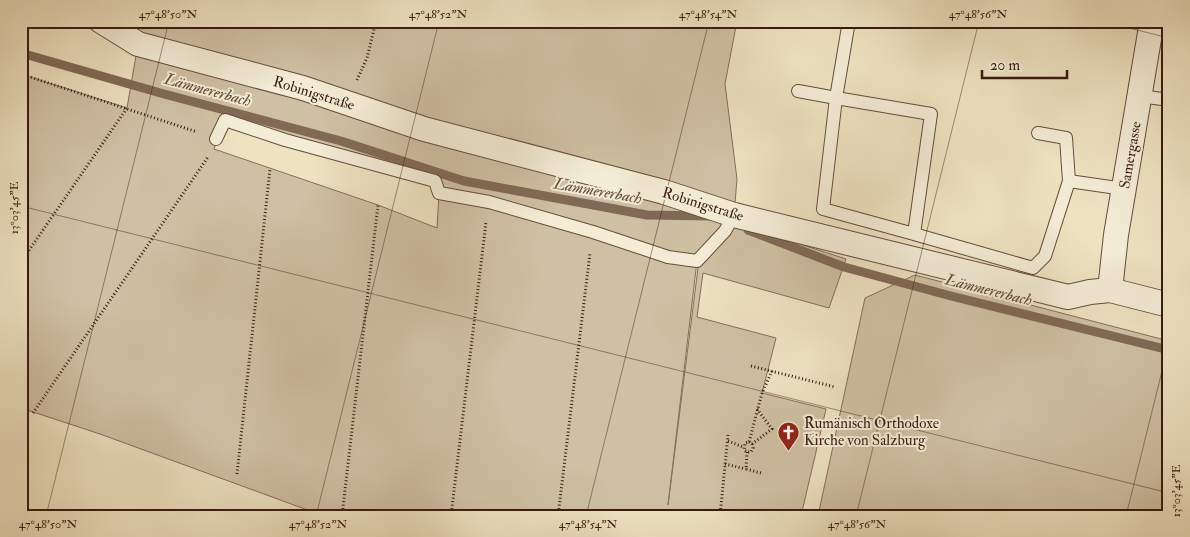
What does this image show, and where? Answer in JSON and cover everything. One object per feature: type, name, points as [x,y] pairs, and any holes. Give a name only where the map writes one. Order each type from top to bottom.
[{"type":"street","name":"Robinigstraße","points":[[101,21],[138,44],[303,88],[424,129],[655,190],[730,223],[1068,297],[1110,290],[1169,305]]},
{"type":"street","name":"Samergasse","points":[[1110,290],[1116,235],[1152,21]]},
{"type":"lane","points":[[849,21],[836,98],[823,209],[1033,268],[1045,256],[1069,181],[1066,138],[1038,134]]},
{"type":"lane","points":[[798,91],[931,114],[914,234]]},
{"type":"lane","points":[[1140,96],[1169,100]]},
{"type":"lane","points":[[216,139],[225,120],[285,140],[435,181],[439,193],[489,202],[593,232],[668,257],[697,261],[730,223]]},
{"type":"lane","points":[[1069,181],[1124,188]]},
{"type":"path","points":[[367,58],[376,21]]},
{"type":"path","points":[[21,74],[216,139],[214,149],[33,413]]},
{"type":"path","points":[[21,262],[127,108]]},
{"type":"path","points":[[237,474],[270,169]]},
{"type":"path","points":[[452,516],[489,202]]},
{"type":"path","points":[[342,516],[378,205]]},
{"type":"path","points":[[558,516],[593,232]]},
{"type":"path","points":[[751,366],[835,387]]},
{"type":"path","points":[[747,452],[751,452],[753,448],[750,443],[757,409],[772,371]]},
{"type":"path","points":[[743,447],[772,429],[757,409]]},
{"type":"path","points":[[720,516],[728,435]]},
{"type":"path","points":[[728,441],[743,447],[747,452],[746,469]]},
{"type":"path","points":[[725,464],[761,473]]},
{"type":"shaded area","points":[[91,21],[737,21],[725,84],[737,179],[734,215],[697,261],[668,505],[698,268],[738,224],[846,259],[829,308],[703,273],[697,317],[776,338],[762,393],[826,409],[801,516],[324,516],[100,434],[21,408],[21,74],[127,108],[138,44]],"holes":[[[225,120],[435,181],[439,193],[437,228],[378,205],[214,149]]]},
{"type":"shaded area","points":[[915,275],[1169,341],[1169,516],[818,516],[865,298]]},
{"type":"waterway","name":"Lämmererbach","points":[[21,53],[164,94],[341,141],[464,181],[647,215],[710,216]]},
{"type":"waterway","name":"Lämmererbach","points":[[748,230],[844,267],[951,296],[1169,350]]},
{"type":"place","name":"Rumänisch Orthodoxe Kirche von Salzburg","points":[[788,451]]}]
